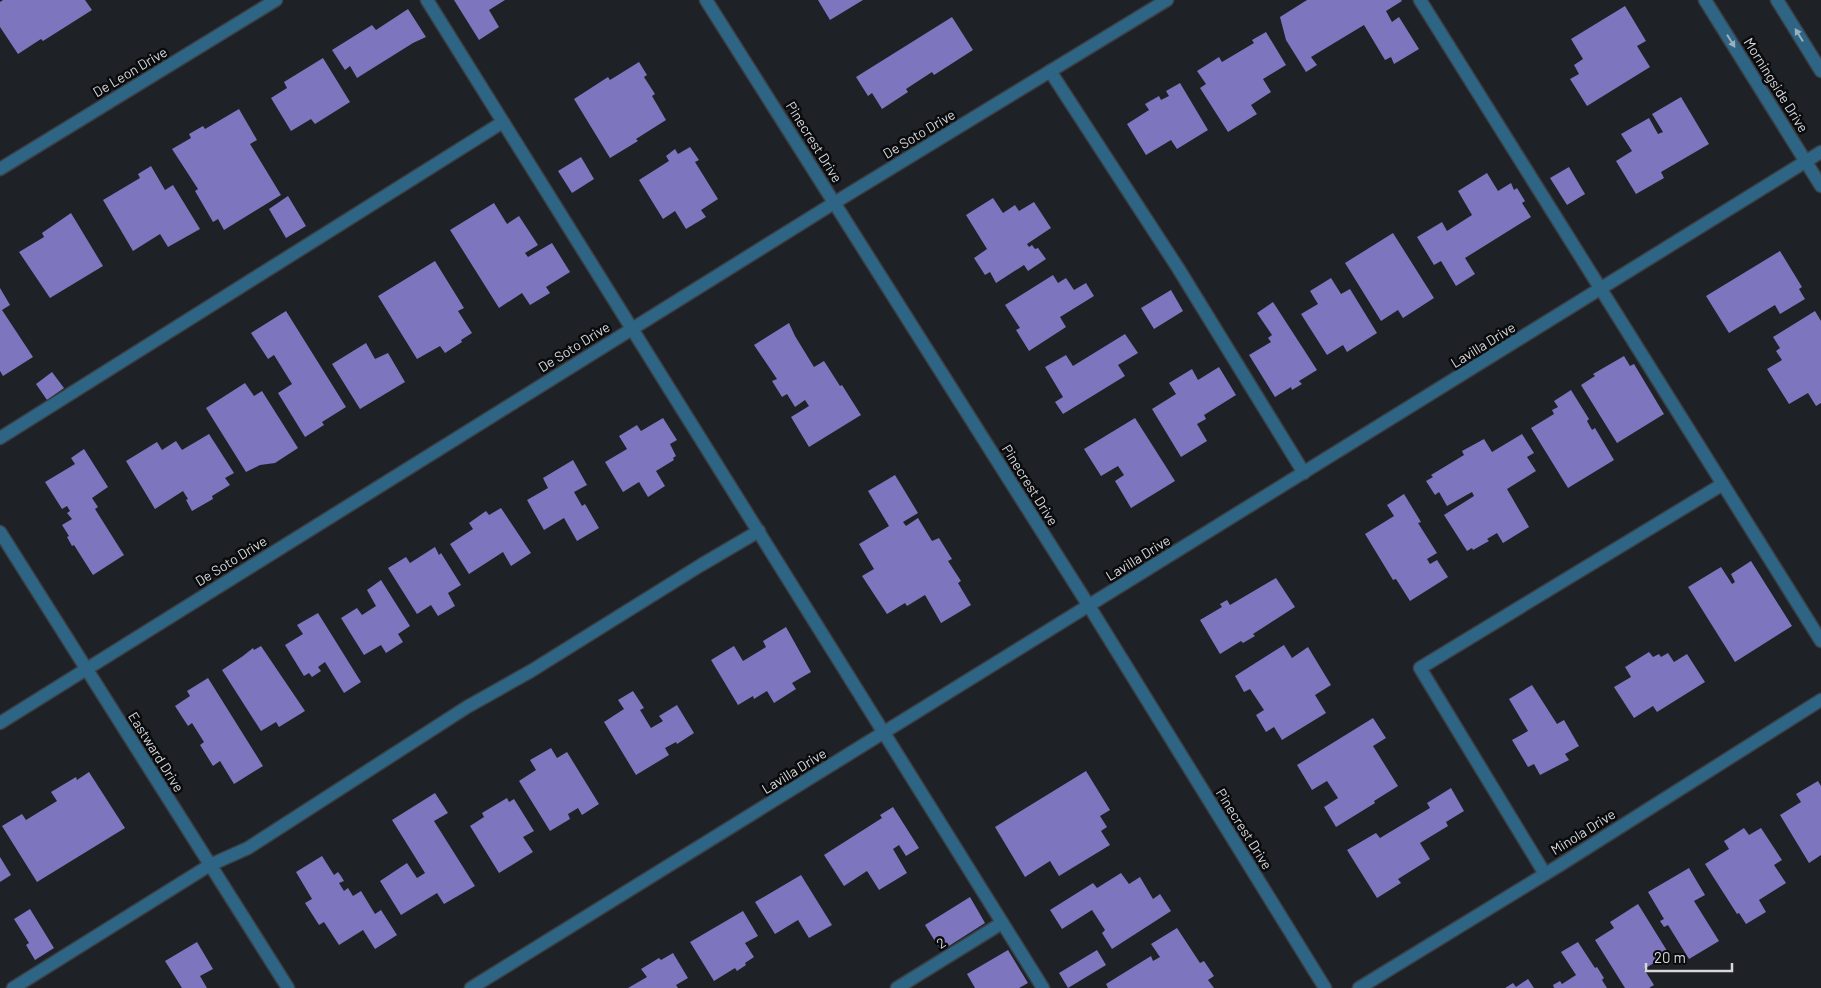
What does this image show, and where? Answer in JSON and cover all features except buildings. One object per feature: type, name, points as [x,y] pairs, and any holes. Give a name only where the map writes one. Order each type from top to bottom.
[{"type":"street","name":"De Leon Drive","points":[[0,169],[276,0]]},
{"type":"street","points":[[427,0],[1043,988]]},
{"type":"street","name":"Pinecrest Drive","points":[[706,0],[1089,606],[1324,988]]},
{"type":"street","name":"De Soto Drive","points":[[0,723],[834,203],[1167,0]]},
{"type":"street","points":[[1420,0],[1602,288],[1821,641]]},
{"type":"street","name":"Morningside Drive","points":[[1705,0],[1821,186]]},
{"type":"street","points":[[1777,0],[1821,71]]},
{"type":"street","points":[[1050,71],[1178,268],[1304,473]]},
{"type":"street","points":[[0,438],[503,122]]},
{"type":"street","name":"Lavilla Drive","points":[[471,988],[1821,152]]},
{"type":"street","points":[[1545,874],[1420,668],[1723,484]]},
{"type":"street","points":[[13,988],[210,865],[248,848],[467,707],[531,671],[759,531]]},
{"type":"street","name":"Eastward Drive","points":[[0,532],[288,988]]},
{"type":"street","name":"Minola Drive","points":[[1360,988],[1821,700]]},
{"type":"street","name":"2","points":[[896,988],[1002,923]]}]
